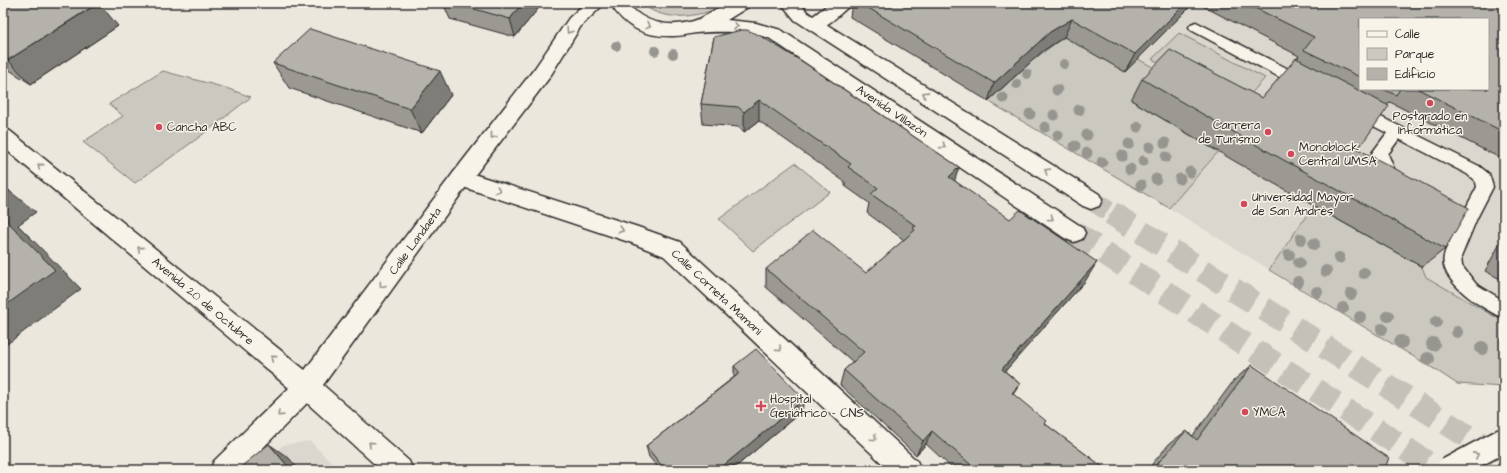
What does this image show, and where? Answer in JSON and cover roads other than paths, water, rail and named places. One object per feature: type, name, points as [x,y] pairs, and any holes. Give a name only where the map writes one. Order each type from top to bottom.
[{"type":"main road","name":"Calle Landaeta","points":[[223,470],[307,387],[461,178],[542,73],[574,22],[596,3]]},
{"type":"main road","points":[[619,3],[625,14],[630,19],[647,26],[674,30],[697,27],[742,3]]},
{"type":"main road","points":[[790,3],[801,16],[1092,200]]},
{"type":"main road","points":[[814,24],[842,3]]},
{"type":"main road","name":"Avenida Villazón","points":[[697,27],[739,26],[760,29],[775,34],[1074,233]]},
{"type":"main road","name":"Avenida 20 de Octubre","points":[[3,136],[307,387],[400,470]]},
{"type":"main road","name":"Calle Corneta Mamani","points":[[461,178],[638,236],[672,249],[908,470]]},
{"type":"main road","points":[[1448,470],[1504,440]]},
{"type":"lane","points":[[1196,27],[1321,92]]},
{"type":"lane","points":[[1342,103],[1473,170],[1483,179],[1485,187],[1462,214],[1452,257],[1454,268],[1460,278],[1470,289],[1504,310]]},
{"type":"lane","points":[[1397,131],[1380,153],[1388,175],[1408,185]]},
{"type":"tunnel","points":[[1091,200],[1113,214]]},
{"type":"tunnel","points":[[1111,213],[1504,459]]},
{"type":"tunnel","points":[[1074,233],[1438,470]]},
{"type":"place","name":"Postgrado en Informática","points":[[1430,103]]},
{"type":"place","name":"Cancha ABC","points":[[159,127]]},
{"type":"place","name":"Carrera de Turismo","points":[[1268,132]]},
{"type":"place","name":"Monoblock Central UMSA","points":[[1291,154]]},
{"type":"place","name":"Universidad Mayor de San Andrès","points":[[1244,204]]},
{"type":"place","name":"Hospital Geriátrico - CNS","points":[[761,406]]},
{"type":"place","name":"YMCA","points":[[1245,412]]}]
